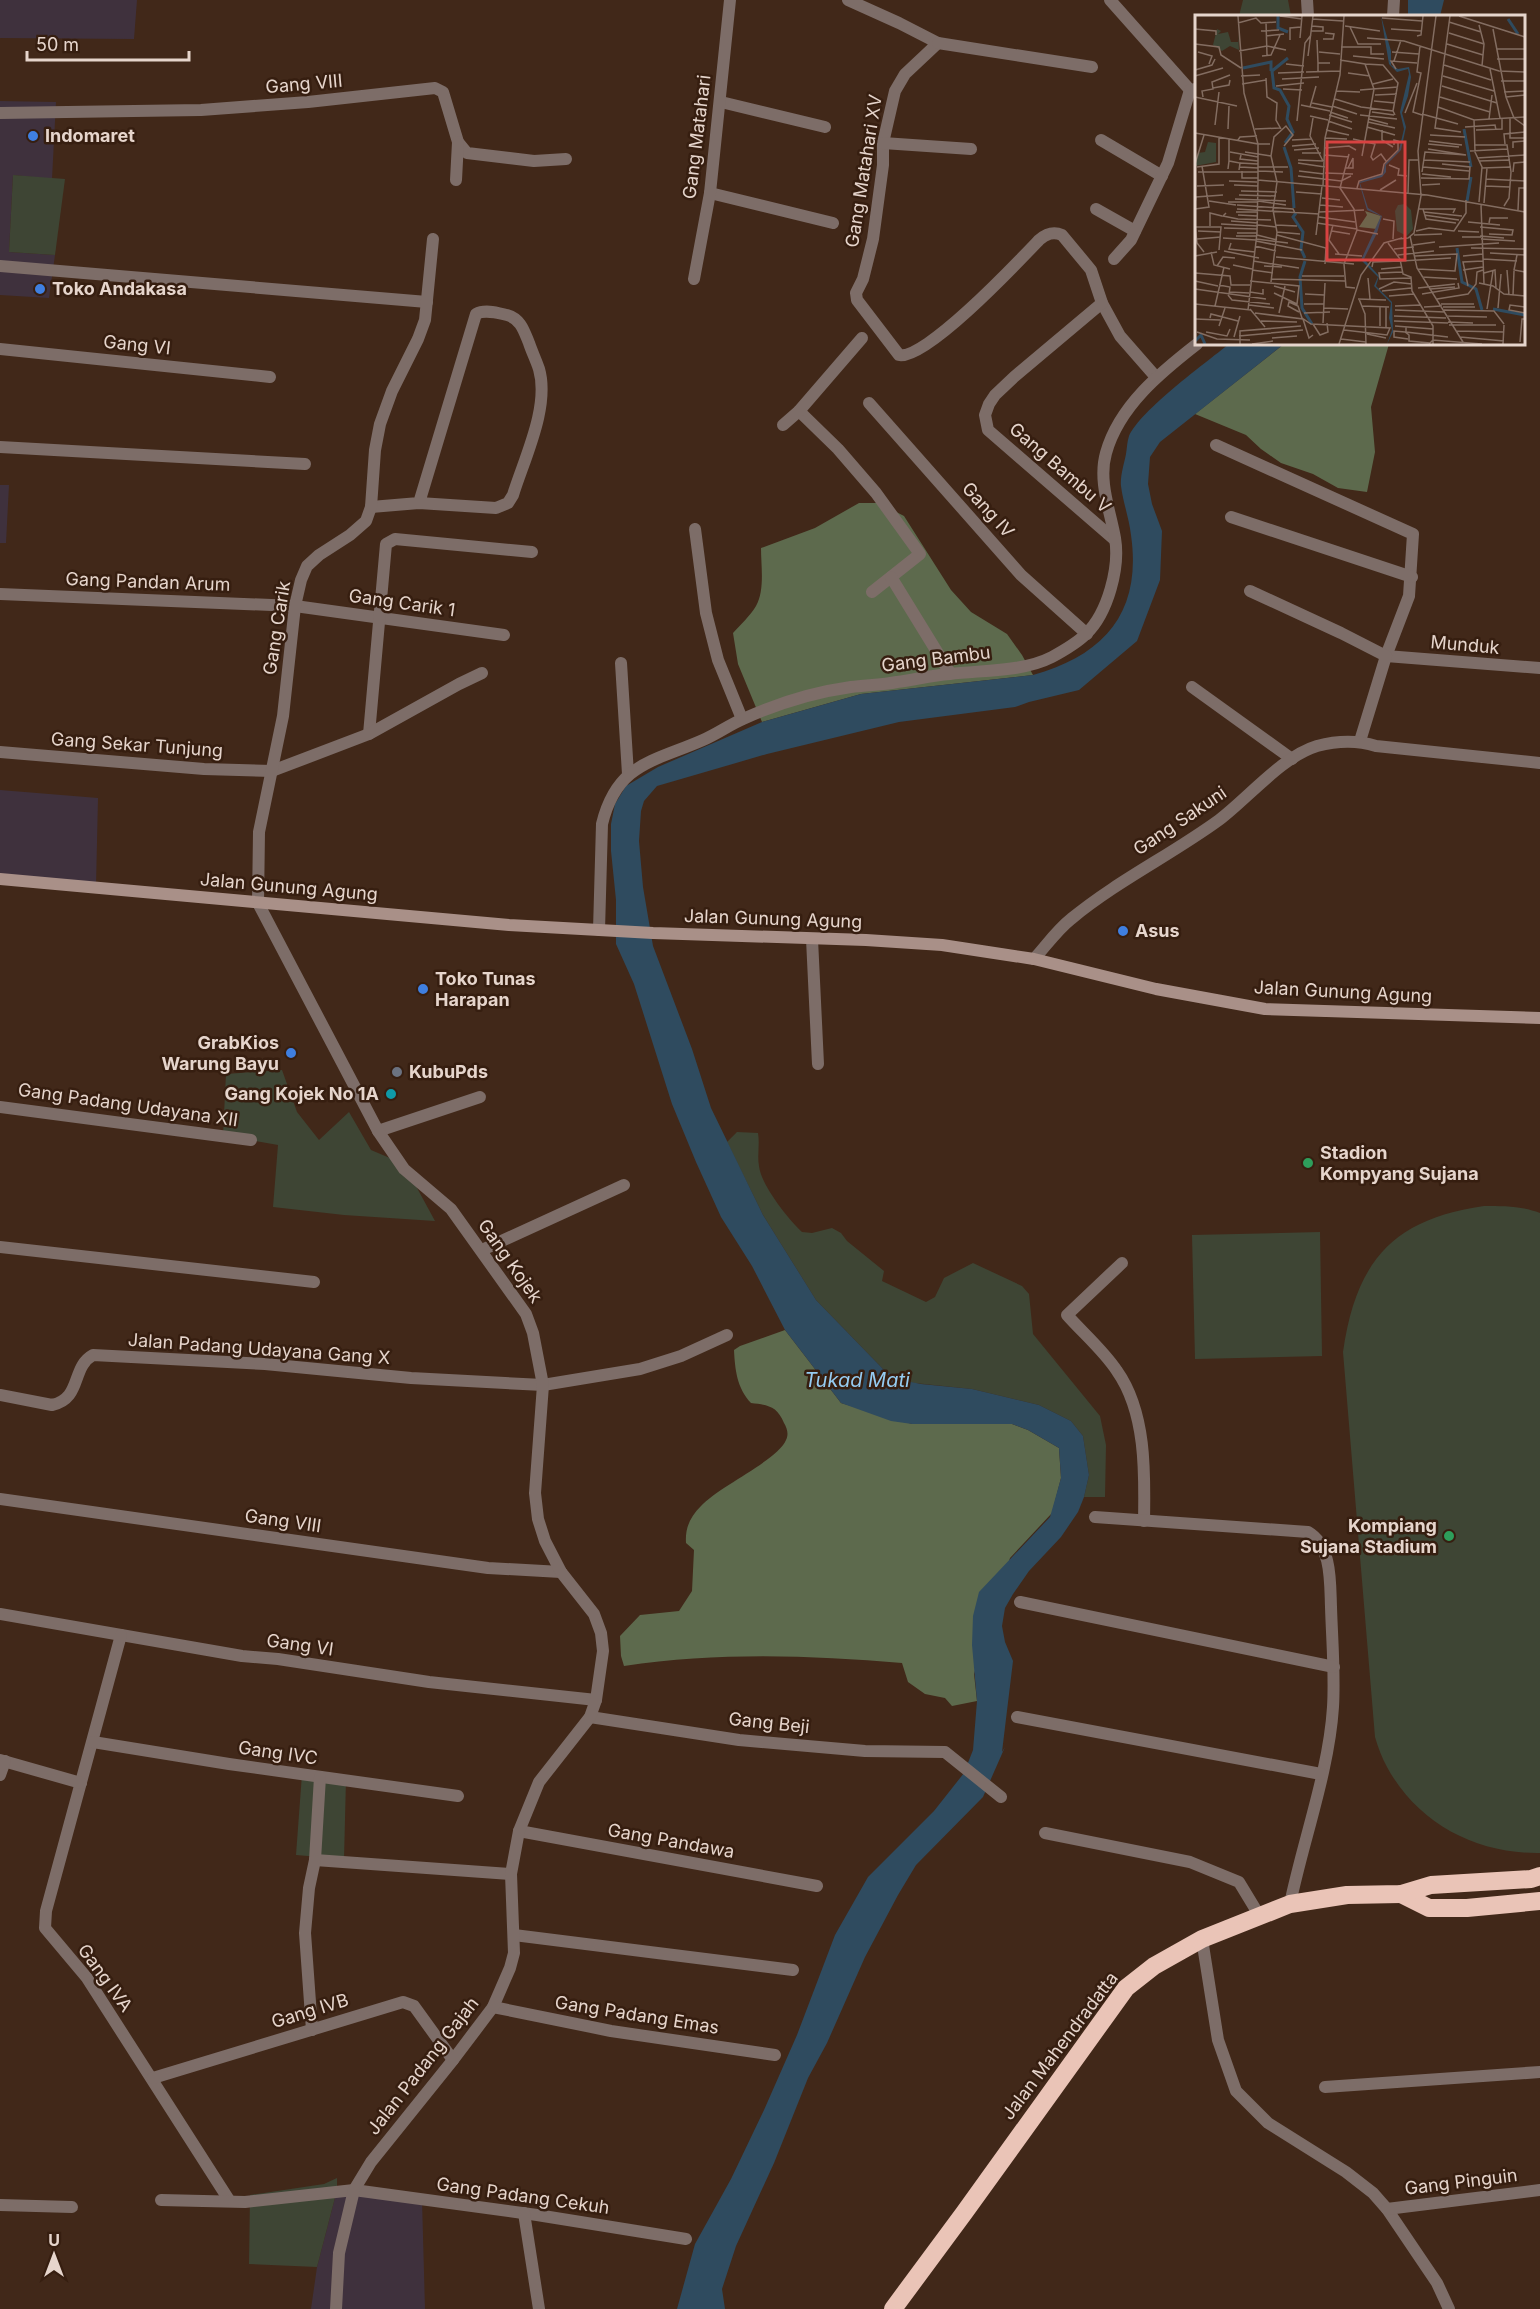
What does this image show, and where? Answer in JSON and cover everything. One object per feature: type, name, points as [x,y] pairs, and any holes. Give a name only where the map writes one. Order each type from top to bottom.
[{"type":"highway","name":"Jalan Mahendradatta","points":[[892,2309],[1126,1988],[1154,1966],[1202,1939],[1290,1904],[1347,1895],[1401,1894],[1431,1885],[1531,1879],[1540,1876]]},
{"type":"highway","name":"Jalan Mahendradatta","points":[[1401,1894],[1429,1908],[1532,1904],[1540,1901]]},
{"type":"main road","name":"Jalan Gunung Agung","points":[[0,879],[508,925],[930,944],[1034,959],[1156,989],[1265,1009],[1540,1018]]},
{"type":"street","name":"Gang Matahari","points":[[694,279],[710,193],[730,0]]},
{"type":"street","points":[[848,0],[938,43],[1092,67]]},
{"type":"street","points":[[1110,0],[1193,89],[1168,163],[1135,231],[1114,259]]},
{"type":"street","points":[[1393,15],[1394,0]]},
{"type":"street","name":"Gang Matahari XV","points":[[938,43],[913,65],[898,83],[883,144],[883,165],[873,239],[863,279],[856,293],[857,300],[899,355],[908,355],[942,332],[983,299],[1039,240],[1051,233],[1062,235],[1091,270],[1102,303]]},
{"type":"street","name":"Gang VIII","points":[[0,113],[201,110],[308,102],[435,88],[443,92],[458,142],[456,180]]},
{"type":"street","points":[[721,102],[825,127]]},
{"type":"street","points":[[1101,140],[1161,176]]},
{"type":"street","points":[[458,142],[467,153],[534,161],[566,159]]},
{"type":"street","points":[[883,144],[971,149]]},
{"type":"street","points":[[710,193],[833,223]]},
{"type":"street","points":[[1096,208],[1135,231]]},
{"type":"street","points":[[419,503],[474,319],[479,312],[496,313],[515,318],[522,327],[540,371],[541,398],[537,420],[513,495],[508,503],[501,507],[487,509],[419,503],[371,507],[375,450],[380,424],[392,391],[425,320],[433,239]]},
{"type":"street","points":[[0,266],[427,302]]},
{"type":"street","points":[[1102,303],[1120,336],[1155,376]]},
{"type":"street","name":"Gang Bambu V","points":[[1102,303],[995,395],[986,411],[985,420],[988,430],[1115,540]]},
{"type":"street","points":[[783,425],[799,411],[862,338]]},
{"type":"street","name":"Gang Bambu","points":[[601,930],[602,824],[606,808],[628,774],[654,759],[706,739],[742,719],[789,702],[850,687],[895,683],[950,674],[989,672],[1050,658],[1087,634],[1111,592],[1116,565],[1115,540],[1104,483],[1106,454],[1113,433],[1155,376],[1196,345]]},
{"type":"street","name":"Gang VI","points":[[0,349],[270,376]]},
{"type":"street","name":"Gang IV","points":[[869,403],[1021,574],[1087,634]]},
{"type":"street","points":[[799,411],[838,449],[876,493],[920,555],[872,592]]},
{"type":"street","points":[[1216,445],[1413,534],[1409,596],[1386,656],[1360,741]]},
{"type":"street","points":[[0,447],[305,464]]},
{"type":"street","name":"Gang Carik","points":[[258,903],[259,832],[283,716],[295,606],[307,566],[359,527],[366,520],[371,507]]},
{"type":"street","points":[[1231,517],[1412,577]]},
{"type":"street","points":[[694,529],[706,613],[718,660],[742,719]]},
{"type":"street","points":[[369,734],[386,544],[395,540],[532,552]]},
{"type":"street","points":[[891,577],[950,674]]},
{"type":"street","points":[[1250,591],[1386,656]]},
{"type":"street","name":"Gang Pandan Arum","points":[[0,594],[295,606]]},
{"type":"street","name":"Gang Carik 1","points":[[295,606],[504,635]]},
{"type":"street","name":"Munduk","points":[[1386,656],[1540,668]]},
{"type":"street","points":[[621,663],[628,774]]},
{"type":"street","points":[[272,771],[369,734],[459,684],[482,674]]},
{"type":"street","points":[[1192,687],[1292,759]]},
{"type":"street","name":"Gang Sakuni","points":[[1034,959],[1069,920],[1131,875],[1169,854],[1220,819],[1292,759],[1317,746],[1360,741],[1376,746],[1540,763]]},
{"type":"street","name":"Gang Sekar Tunjung","points":[[0,752],[204,769],[272,771]]},
{"type":"street","name":"Gang Kojek","points":[[258,903],[378,1131],[404,1169],[451,1209],[526,1314],[533,1332],[543,1385],[535,1493],[538,1519],[545,1540],[561,1572],[594,1614],[601,1633],[603,1651],[596,1700],[590,1717]]},
{"type":"street","points":[[812,939],[818,1065]]},
{"type":"street","points":[[378,1131],[480,1097]]},
{"type":"street","name":"Gang Padang Udayana XII","points":[[0,1107],[251,1140]]},
{"type":"street","points":[[482,1250],[624,1185]]},
{"type":"street","points":[[0,1247],[314,1282]]},
{"type":"street","points":[[1122,1263],[1067,1315],[1117,1371],[1133,1402],[1142,1463],[1144,1521]]},
{"type":"street","points":[[543,1385],[640,1369],[681,1356],[727,1335]]},
{"type":"street","name":"Jalan Padang Udayana Gang X","points":[[0,1395],[52,1405],[60,1403],[75,1386],[82,1363],[93,1355],[265,1364],[411,1378],[543,1385]]},
{"type":"street","name":"Gang VIII","points":[[0,1499],[488,1568],[561,1572]]},
{"type":"street","points":[[1095,1517],[1301,1531],[1314,1536],[1323,1548],[1329,1576],[1334,1667],[1333,1708],[1321,1774],[1290,1904]]},
{"type":"street","points":[[1020,1602],[1334,1667]]},
{"type":"street","name":"Gang VI","points":[[0,1614],[242,1656],[278,1659],[429,1682],[596,1700]]},
{"type":"street","name":"Gang IVA","points":[[121,1635],[46,1911],[45,1928],[87,1978],[229,2200]]},
{"type":"street","name":"Gang Beji","points":[[590,1717],[739,1740],[865,1751],[945,1752],[1001,1797]]},
{"type":"street","name":"Jalan Padang Gajah","points":[[336,2309],[339,2253],[354,2190],[370,2162],[493,2007],[514,1953],[511,1874],[519,1831],[540,1782],[590,1717]]},
{"type":"street","points":[[1017,1717],[1321,1774]]},
{"type":"street","name":"Gang IVC","points":[[93,1742],[458,1796]]},
{"type":"street","points":[[0,1775],[3,1760],[81,1783]]},
{"type":"street","points":[[312,2030],[305,1933],[309,1888],[315,1860],[320,1777]]},
{"type":"street","name":"Gang Pandawa","points":[[519,1831],[817,1886]]},
{"type":"street","points":[[1045,1833],[1190,1862],[1239,1882],[1259,1915]]},
{"type":"street","points":[[315,1860],[511,1874]]},
{"type":"street","points":[[514,1935],[793,1970]]},
{"type":"street","points":[[1202,1939],[1218,2040],[1236,2091],[1268,2123],[1360,2181],[1387,2209],[1437,2283],[1449,2309]]},
{"type":"street","name":"Gang IVB","points":[[153,2078],[397,2003],[409,2003],[414,2006],[453,2060]]},
{"type":"street","name":"Gang Padang Emas","points":[[493,2007],[611,2031],[775,2055]]},
{"type":"street","points":[[1325,2087],[1540,2072]]},
{"type":"street","points":[[161,2200],[245,2202],[354,2190]]},
{"type":"street","name":"Gang Padang Cekuh","points":[[354,2190],[524,2213],[686,2239]]},
{"type":"street","name":"Gang Pinguin","points":[[1387,2209],[1540,2190]]},
{"type":"street","points":[[0,2205],[72,2207]]},
{"type":"street","points":[[524,2213],[539,2309]]},
{"type":"shaded area","points":[[0,0],[137,0],[134,39],[0,38]]},
{"type":"shaded area","points":[[0,101],[56,102],[52,179],[13,175],[9,252],[55,255],[49,298],[0,295]]},
{"type":"shaded area","points":[[0,485],[9,485],[6,543],[0,543]]},
{"type":"shaded area","points":[[0,790],[98,798],[96,886],[0,881]]},
{"type":"shaded area","points":[[337,2190],[422,2200],[425,2309],[311,2309],[317,2267]]},
{"type":"green space","points":[[1243,0],[1288,0],[1291,15],[1239,15]]},
{"type":"green space","points":[[13,175],[65,179],[55,255],[9,252]]},
{"type":"green space","points":[[1283,345],[1389,345],[1371,407],[1375,452],[1367,492],[1338,488],[1313,474],[1281,463],[1246,435],[1195,414]]},
{"type":"green space","points":[[859,503],[879,503],[904,516],[951,590],[971,612],[1007,634],[1033,675],[861,694],[762,722],[738,664],[733,633],[759,600],[762,578],[761,548],[815,528]]},
{"type":"green space","points":[[282,1070],[297,1112],[319,1140],[349,1112],[371,1150],[404,1164],[435,1221],[344,1215],[273,1207],[278,1145],[223,1135],[226,1074]]},
{"type":"green space","points":[[737,1132],[758,1133],[758,1162],[761,1174],[776,1201],[796,1226],[802,1232],[812,1233],[832,1228],[841,1233],[847,1241],[884,1271],[882,1281],[926,1302],[935,1297],[944,1278],[973,1263],[1022,1286],[1029,1294],[1033,1334],[1100,1416],[1106,1445],[1105,1497],[1084,1497],[1089,1475],[1083,1436],[1071,1421],[1039,1405],[972,1389],[905,1382],[883,1369],[816,1300],[763,1215],[727,1142]]},
{"type":"green space","name":"Kompiang Sujana Stadium","points":[[1484,1206],[1506,1206],[1540,1213],[1540,1853],[1494,1848],[1452,1832],[1432,1820],[1400,1787],[1385,1764],[1375,1737],[1343,1352],[1349,1320],[1369,1269],[1384,1250],[1403,1234],[1425,1222],[1452,1212]]},
{"type":"green space","points":[[1320,1232],[1322,1356],[1195,1359],[1192,1235]]},
{"type":"green space","points":[[785,1330],[841,1403],[912,1424],[1012,1424],[1028,1430],[1059,1448],[1061,1478],[1052,1513],[1010,1558],[974,1674],[977,1701],[952,1706],[945,1698],[925,1694],[908,1682],[902,1663],[763,1656],[694,1658],[624,1666],[620,1636],[640,1615],[679,1611],[692,1591],[694,1550],[686,1543],[686,1538],[687,1528],[694,1514],[720,1490],[772,1456],[786,1440],[787,1429],[778,1413],[767,1406],[751,1403],[746,1397],[736,1372],[734,1350]]},
{"type":"green space","points":[[302,1774],[346,1779],[344,1859],[296,1855]]},
{"type":"green space","points":[[337,2178],[337,2190],[317,2267],[249,2264],[250,2195],[324,2184]]},
{"type":"water","points":[[1408,0],[1444,0],[1440,15],[1408,15]]},
{"type":"water","name":"Tukad Mati","points":[[1228,345],[1283,345],[1160,442],[1150,457],[1148,484],[1152,504],[1162,531],[1160,580],[1137,641],[1079,690],[1015,707],[899,722],[767,754],[657,786],[644,801],[641,811],[639,841],[643,887],[653,946],[692,1049],[711,1108],[763,1215],[816,1300],[883,1369],[901,1380],[972,1389],[1039,1405],[1071,1421],[1083,1436],[1089,1475],[1078,1512],[1061,1537],[1029,1571],[1005,1608],[1002,1626],[1005,1642],[1013,1661],[1002,1752],[1005,1747],[983,1797],[916,1865],[865,1957],[827,2043],[808,2078],[774,2163],[736,2246],[722,2289],[725,2309],[677,2309],[695,2244],[731,2179],[764,2110],[797,2035],[835,1935],[868,1877],[934,1811],[964,1773],[973,1750],[977,1701],[972,1645],[973,1616],[979,1592],[1050,1517],[1061,1478],[1059,1448],[1028,1430],[1012,1424],[912,1424],[891,1421],[841,1403],[785,1330],[752,1266],[721,1217],[696,1162],[672,1104],[634,984],[616,944],[616,900],[611,851],[611,824],[615,804],[626,786],[658,767],[762,722],[861,694],[1033,675],[1080,656],[1099,642],[1113,626],[1124,608],[1130,587],[1133,562],[1131,535],[1121,482],[1129,436],[1146,413]]},
{"type":"place","name":"Indomaret","points":[[33,136]]},
{"type":"place","name":"Toko Andakasa","points":[[40,289]]},
{"type":"place","name":"Asus","points":[[1123,931]]},
{"type":"place","name":"Toko Tunas Harapan","points":[[423,989]]},
{"type":"place","name":"GrabKios Warung Bayu","points":[[291,1053]]},
{"type":"place","name":"KubuPds","points":[[397,1072]]},
{"type":"place","name":"Gang Kojek No 1A","points":[[391,1094]]},
{"type":"place","name":"Stadion Kompyang Sujana","points":[[1308,1163]]},
{"type":"place","name":"Kompiang Sujana Stadium","points":[[1449,1536]]}]
